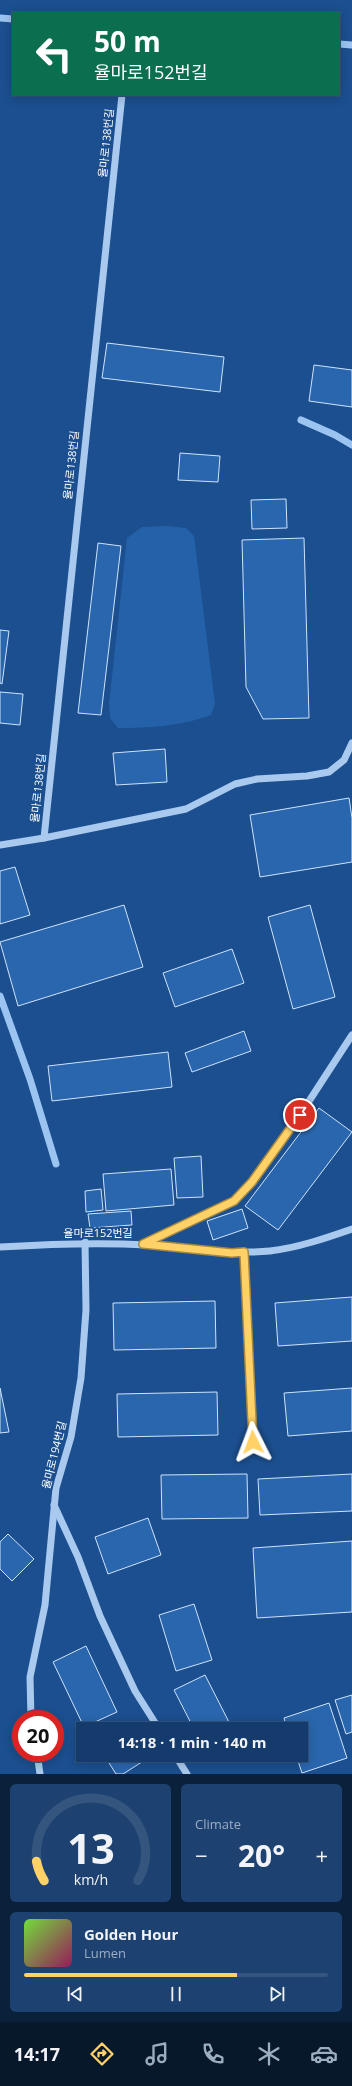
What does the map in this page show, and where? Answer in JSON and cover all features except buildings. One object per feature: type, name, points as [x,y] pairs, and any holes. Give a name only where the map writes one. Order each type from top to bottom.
[{"type":"lane","name":"율마로138번길","points":[[44,838],[122,96]]},
{"type":"lane","name":"율마로138번길","points":[[0,844],[44,838],[186,809],[234,784],[257,779],[307,776],[329,772],[344,760],[352,743]]},
{"type":"lane","points":[[143,1244],[234,1201],[252,1182],[300,1115],[352,1035]]},
{"type":"lane","name":"율마로152번길","points":[[0,1247],[85,1242],[143,1244],[232,1253],[271,1251],[324,1238],[352,1229]]},
{"type":"lane","name":"율마로194번길","points":[[31,1710],[30,1677],[45,1605],[56,1488],[71,1437],[81,1378],[86,1310],[85,1242]]},
{"type":"lane","points":[[244,1252],[253,1442]]},
{"type":"lane","points":[[54,1505],[78,1557],[100,1616],[132,1684],[155,1722]]},
{"type":"lane","points":[[38,1762],[40,1774]]},
{"type":"lane","points":[[179,1762],[187,1774]]},
{"type":"shaded area","points":[[166,526],[186,528],[194,536],[215,704],[211,715],[188,722],[154,727],[118,728],[110,718],[109,704],[127,538],[142,527]]},
{"type":"waterway","points":[[0,18],[12,19]]},
{"type":"waterway","points":[[340,44],[352,45]]},
{"type":"waterway","points":[[301,420],[335,435],[352,445]]},
{"type":"waterway","points":[[0,996],[30,1079],[56,1164]]},
{"type":"route","points":[[253,1442],[244,1252],[232,1253],[143,1244],[234,1201],[252,1182],[300,1115]]}]
